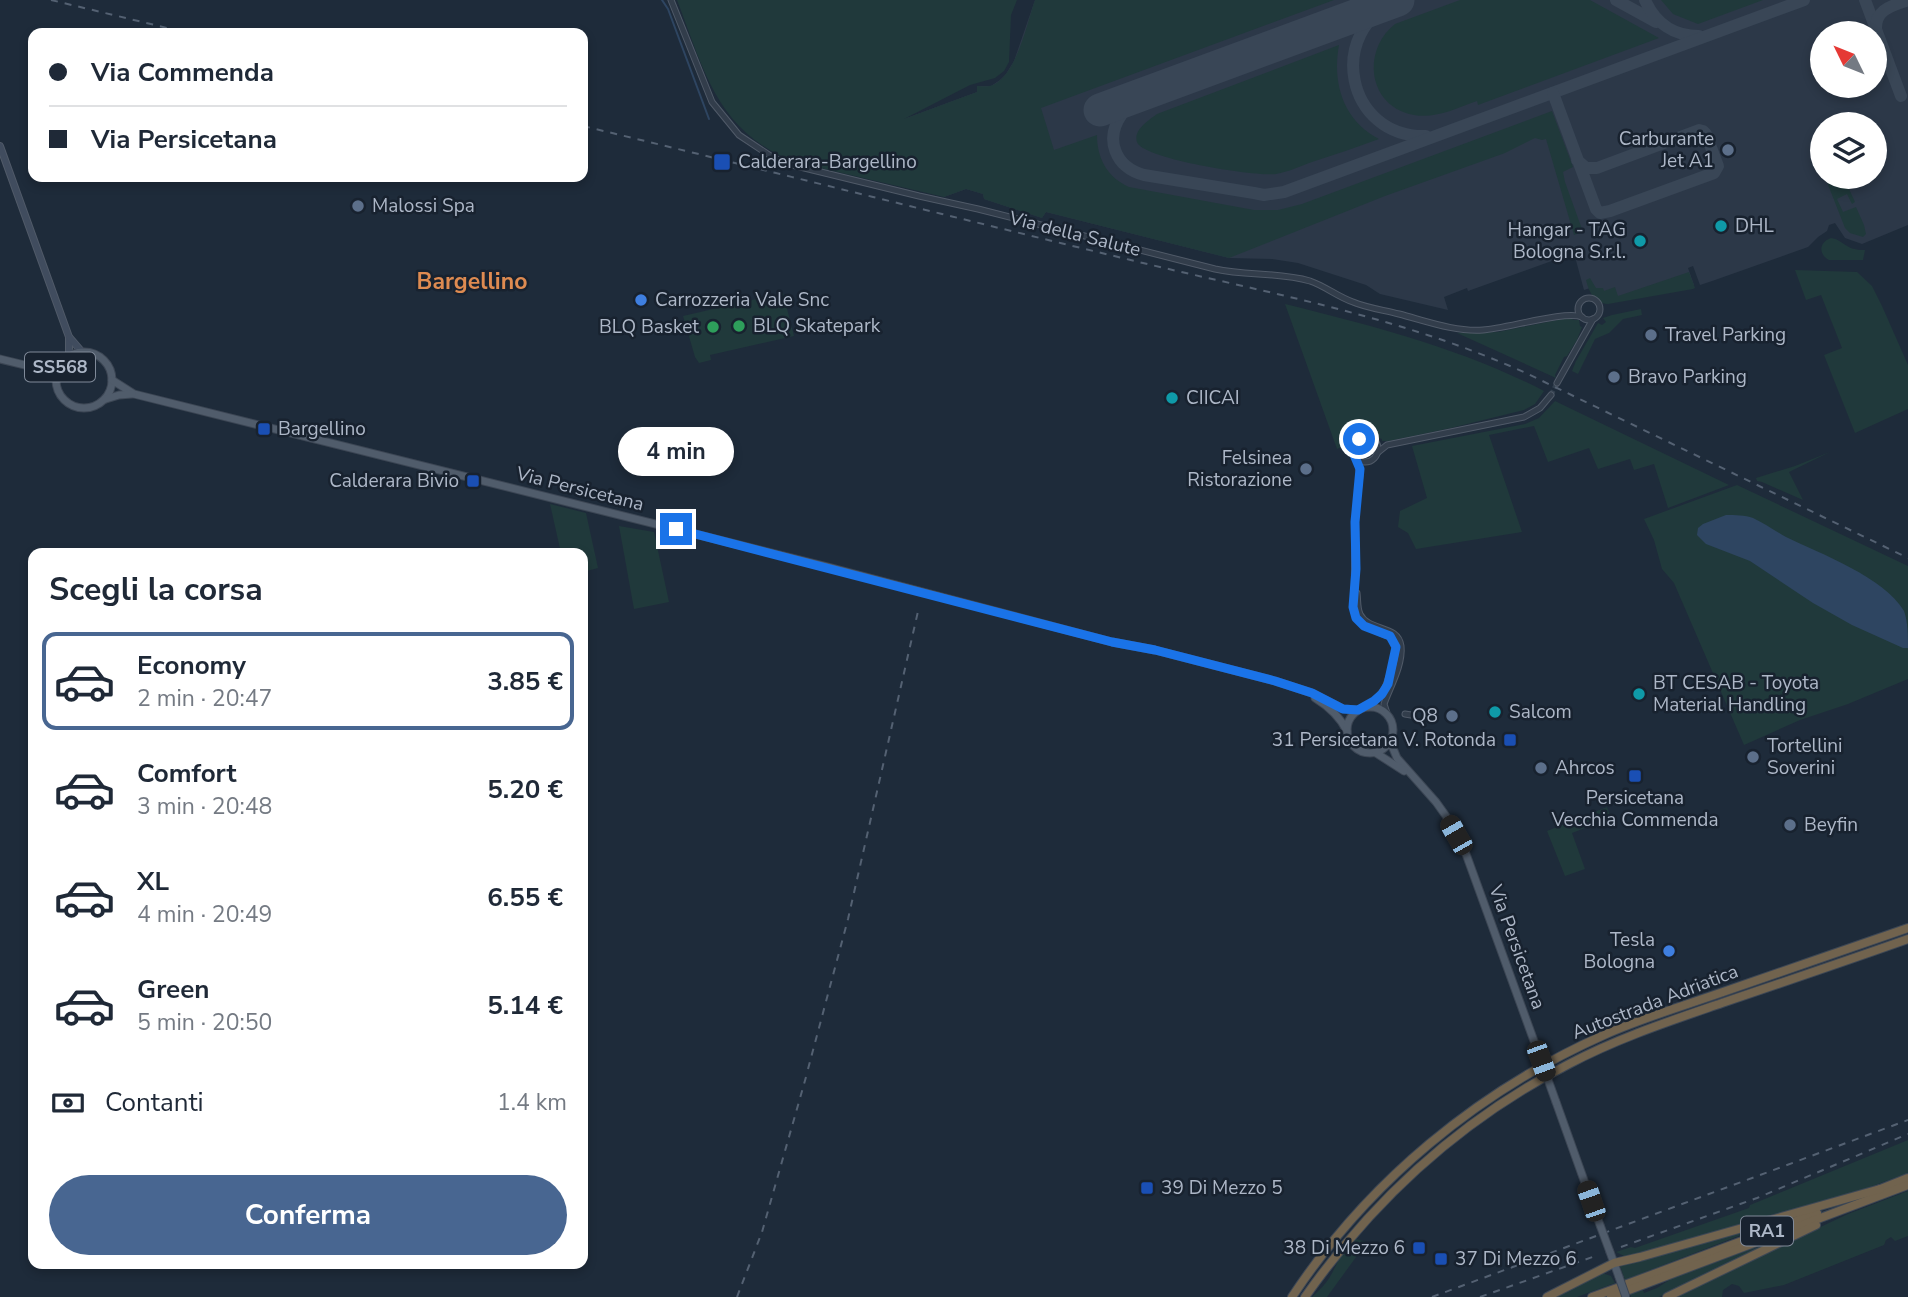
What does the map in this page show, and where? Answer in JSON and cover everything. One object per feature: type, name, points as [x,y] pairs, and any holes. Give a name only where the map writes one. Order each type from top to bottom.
[{"type":"highway","name":"Autostrada Adriatica","points":[[1292,1297],[1345,1227],[1404,1166],[1472,1110],[1525,1076],[1577,1048],[1627,1026],[1908,928]]},
{"type":"highway","name":"Autostrada Adriatica","points":[[1305,1297],[1354,1232],[1401,1184],[1468,1127],[1525,1088],[1570,1063],[1634,1034],[1908,939]]},
{"type":"highway","name":"RA1","points":[[1621,1292],[1908,1178]]},
{"type":"highway","name":"RA1","points":[[1592,1297],[1621,1292],[1908,1185]]},
{"type":"highway","points":[[1547,1297],[1614,1263],[1880,1189]]},
{"type":"highway","points":[[1667,1297],[1874,1198]]},
{"type":"main road","points":[[0,146],[69,337],[69,357]]},
{"type":"main road","points":[[69,337],[82,352]]},
{"type":"main road","name":"SS568","points":[[82,352],[102,359],[110,369],[112,380],[105,399],[90,408],[74,406],[61,396],[56,379],[60,367],[69,357],[82,352]]},
{"type":"main road","name":"SS568","points":[[0,359],[37,369],[56,379]]},
{"type":"main road","name":"SS568","points":[[37,369],[60,367]]},
{"type":"main road","name":"Via Persicetana","points":[[112,380],[134,394]]},
{"type":"main road","name":"Via Persicetana","points":[[105,399],[134,394],[815,564],[1112,642],[1155,650],[1302,690],[1321,696],[1343,709],[1361,709]]},
{"type":"main road","name":"Via Persicetana","points":[[1302,690],[1332,710],[1347,731]]},
{"type":"main road","points":[[1376,707],[1387,713],[1394,726],[1393,738],[1386,748],[1376,753],[1364,753],[1355,747],[1347,731],[1351,717],[1361,709],[1376,707]]},
{"type":"main road","name":"Via Persicetana","points":[[1393,738],[1394,752],[1441,809],[1466,853],[1619,1277],[1621,1292]]},
{"type":"main road","name":"Via Persicetana","points":[[1376,753],[1413,778]]},
{"type":"street","name":"Via della Salute","points":[[671,0],[712,102],[739,135],[781,162],[1215,269],[1296,278],[1322,286],[1358,304],[1454,328],[1489,330],[1564,315],[1584,318]]},
{"type":"street","points":[[1557,383],[1585,331],[1598,315],[1600,309],[1595,300],[1586,298],[1578,307],[1584,318],[1585,331]]},
{"type":"street","name":"Via della Salute","points":[[1564,315],[1578,307]]},
{"type":"street","points":[[1584,318],[1593,318]]},
{"type":"street","points":[[1387,713],[1384,704],[1399,661],[1401,646],[1391,632],[1369,624],[1362,618],[1358,609],[1355,545],[1360,474],[1352,450],[1356,441],[1366,437],[1387,445],[1524,417],[1540,408],[1551,395]]},
{"type":"street","points":[[1373,440],[1377,453]]},
{"type":"street","points":[[1360,474],[1387,445]]},
{"type":"street","points":[[1357,459],[1370,461]]},
{"type":"street","points":[[1356,569],[1353,607],[1356,618],[1366,628],[1390,636],[1396,647],[1392,672],[1385,688],[1374,701],[1361,709]]},
{"type":"shaded area","points":[[1035,0],[1908,0],[1908,225],[1862,244],[1845,238],[1835,223],[1829,225],[1827,231],[1808,247],[1715,280],[1700,285],[1693,266],[1688,268],[1694,285],[1619,299],[1590,288],[1584,290],[1574,253],[1444,297],[1448,310],[1380,294],[1366,285],[1298,263],[1272,259],[1229,258],[1046,212],[1042,218],[984,199],[983,194],[966,189],[944,197],[904,119],[977,92],[977,86],[991,86],[1006,74],[1014,61]]},
{"type":"green space","points":[[677,0],[1017,0],[1011,15],[1009,62],[1004,71],[995,78],[970,85],[904,119],[977,92],[977,86],[991,86],[1001,79],[1015,59],[1035,0],[1334,0],[1041,108],[1054,150],[1097,135],[1101,159],[1105,166],[1115,178],[1129,187],[1254,210],[1278,210],[1302,204],[1552,111],[1573,167],[1563,172],[1583,232],[1574,235],[1546,139],[1535,138],[1505,153],[1385,196],[1229,258],[1046,212],[1042,218],[984,199],[983,194],[966,189],[944,197],[795,162],[747,134],[731,116],[706,74]]},
{"type":"green space","points":[[1460,0],[1590,0],[1659,38],[1478,105],[1477,101],[1446,112],[1422,116],[1399,110],[1387,101],[1374,77],[1377,48],[1384,35],[1395,24]]},
{"type":"green space","points":[[1661,0],[1763,0],[1698,24],[1673,14]]},
{"type":"green space","points":[[1339,45],[1337,73],[1343,99],[1357,122],[1379,139],[1276,174],[1225,170],[1178,160],[1158,155],[1137,142],[1139,129],[1157,114]]},
{"type":"green space","points":[[1830,189],[1849,189],[1855,202],[1852,204],[1847,194],[1837,199],[1843,212],[1856,207],[1866,234],[1863,237],[1850,233],[1845,228]]},
{"type":"green space","points":[[1831,238],[1854,249],[1865,250],[1863,260],[1829,260],[1823,255],[1821,248],[1824,242]]},
{"type":"green space","points":[[1795,270],[1857,272],[1872,286],[1908,365],[1908,409],[1855,433],[1824,355],[1842,348],[1821,295],[1806,300]]},
{"type":"green space","points":[[1689,272],[1695,288],[1693,289],[1608,304],[1599,302],[1593,296],[1586,280],[1590,278],[1596,288],[1603,288],[1604,291],[1615,287],[1618,296]]},
{"type":"green space","name":"BLQ Skatepark","points":[[783,293],[794,336],[710,355],[711,360],[699,363],[683,316]]},
{"type":"green space","points":[[1285,304],[1385,330],[1450,351],[1544,391],[1535,404],[1524,410],[1389,441],[1382,441],[1365,432],[1337,449]]},
{"type":"green space","points":[[1641,309],[1642,315],[1623,319],[1609,333],[1595,339],[1578,374],[1572,371],[1598,323],[1602,325],[1606,322],[1603,318]]},
{"type":"green space","points":[[1572,317],[1573,320],[1579,320],[1582,327],[1577,340],[1564,357],[1556,378],[1457,333],[1498,332]]},
{"type":"green space","points":[[1555,401],[1729,485],[1668,508],[1654,464],[1634,470],[1630,459],[1598,469],[1589,448],[1548,462],[1534,426],[1489,435],[1522,532],[1416,549],[1408,533],[1398,527],[1400,511],[1427,498],[1412,446],[1525,424],[1539,418]]},
{"type":"green space","points":[[1830,452],[1789,472],[1803,500],[1757,481],[1756,478]]},
{"type":"green space","points":[[1737,485],[1908,566],[1908,679],[1800,720],[1744,745],[1674,583],[1662,569],[1654,540],[1644,519]]},
{"type":"green space","points":[[550,504],[586,513],[598,568],[588,571],[588,548],[560,548]]},
{"type":"green space","points":[[619,526],[654,532],[669,602],[634,609]]},
{"type":"green space","points":[[1607,807],[1611,818],[1572,833],[1585,869],[1565,876],[1547,831]]},
{"type":"green space","points":[[1908,1140],[1908,1173],[1843,1197],[1632,1256],[1616,1252],[1635,1248],[1749,1208],[1750,1205]]},
{"type":"green space","points":[[1908,1191],[1908,1236],[1895,1241],[1891,1237],[1884,1245],[1784,1285],[1744,1293],[1739,1286],[1732,1284],[1723,1290],[1722,1297],[1672,1297],[1848,1214]]},
{"type":"green space","points":[[1767,1225],[1625,1280],[1620,1266]]},
{"type":"green space","points":[[1356,1239],[1367,1242],[1327,1297],[1312,1297],[1327,1281],[1340,1258]]},
{"type":"green space","points":[[1778,1239],[1659,1297],[1631,1297],[1630,1294],[1643,1290],[1644,1293],[1671,1279]]},
{"type":"green space","points":[[1602,1273],[1611,1276],[1615,1283],[1577,1297],[1551,1297]]},
{"type":"water","points":[[1726,515],[1753,518],[1851,568],[1882,587],[1904,611],[1908,648],[1852,625],[1750,561],[1706,544],[1697,535],[1698,528],[1703,524]]},
{"type":"waterway","points":[[662,0],[668,9],[709,119]]},
{"type":"taxiway","points":[[1398,0],[1375,15],[1360,35],[1354,57],[1355,80],[1363,102],[1378,120],[1399,132],[1426,136]]},
{"type":"taxiway","points":[[1616,0],[1656,22]]},
{"type":"taxiway","points":[[1645,0],[1654,15],[1666,27],[1681,34],[1699,36]]},
{"type":"taxiway","points":[[1147,93],[1124,110],[1114,133],[1115,151],[1126,166],[1144,175],[1264,195],[1284,192],[1804,0]]},
{"type":"taxiway","points":[[1865,0],[1901,96]]},
{"type":"taxiway","points":[[1877,21],[1882,12],[1908,0]]},
{"type":"taxiway","points":[[1553,93],[1596,209],[1600,213],[1714,173],[1718,166],[1706,134],[1699,130],[1597,168],[1586,168],[1577,160]]},
{"type":"runway","points":[[1100,110],[1398,0]]},
{"type":"tunnel","points":[[1551,395],[1557,383]]},
{"type":"railway","points":[[51,0],[167,28]]},
{"type":"railway","points":[[588,127],[1290,297],[1435,337],[1528,374],[1908,558]]},
{"type":"railway","points":[[808,1069],[848,919],[919,607]]},
{"type":"railway","points":[[737,1297],[762,1232],[806,1077]]},
{"type":"railway","points":[[1432,1297],[1908,1120]]},
{"type":"railway","points":[[1621,1247],[1757,1198],[1908,1134]]},
{"type":"railway","points":[[1480,1297],[1598,1255]]},
{"type":"place","name":"Carburante Jet A1","points":[[1728,150]]},
{"type":"place","name":"Calderara-Bargellino","points":[[722,162]]},
{"type":"place","name":"Malossi Spa","points":[[358,206]]},
{"type":"place","name":"DHL","points":[[1721,226]]},
{"type":"place","name":"Hangar - TAG Bologna S.r.l.","points":[[1640,241]]},
{"type":"place","name":"Carrozzeria Vale Snc","points":[[641,300]]},
{"type":"place","name":"BLQ Skatepark","points":[[739,326]]},
{"type":"place","name":"BLQ Basket","points":[[713,327]]},
{"type":"place","name":"Travel Parking","points":[[1651,335]]},
{"type":"place","name":"Bravo Parking","points":[[1614,377]]},
{"type":"place","name":"CIICAI","points":[[1172,398]]},
{"type":"place","name":"Bargellino","points":[[264,429]]},
{"type":"place","name":"Felsinea Ristorazione","points":[[1306,469]]},
{"type":"place","name":"Calderara Bivio","points":[[473,481]]},
{"type":"place","name":"BT CESAB - Toyota Material Handling","points":[[1639,694]]},
{"type":"place","name":"Salcom","points":[[1495,712]]},
{"type":"place","name":"Q8","points":[[1452,716]]},
{"type":"place","name":"31 Persicetana V. Rotonda","points":[[1510,740]]},
{"type":"place","name":"Tortellini Soverini","points":[[1753,757]]},
{"type":"place","name":"Ahrcos","points":[[1541,768]]},
{"type":"place","name":"Persicetana Vecchia Commenda","points":[[1635,776]]},
{"type":"place","name":"Beyfin","points":[[1790,825]]},
{"type":"place","name":"Tesla Bologna","points":[[1669,951]]},
{"type":"place","name":"39 Di Mezzo 5","points":[[1147,1188]]},
{"type":"place","name":"38 Di Mezzo 6","points":[[1419,1248]]},
{"type":"place","name":"37 Di Mezzo 6","points":[[1441,1259]]},
{"type":"district","name":"Bargellino","points":[[472,281]]},
{"type":"route","points":[[676,529],[1112,642],[1155,650],[1275,681],[1321,696],[1343,709],[1358,710],[1382,694],[1390,678],[1396,654],[1396,647],[1390,636],[1366,628],[1356,618],[1353,607],[1356,569],[1355,522],[1360,469],[1352,450],[1359,439]]}]
